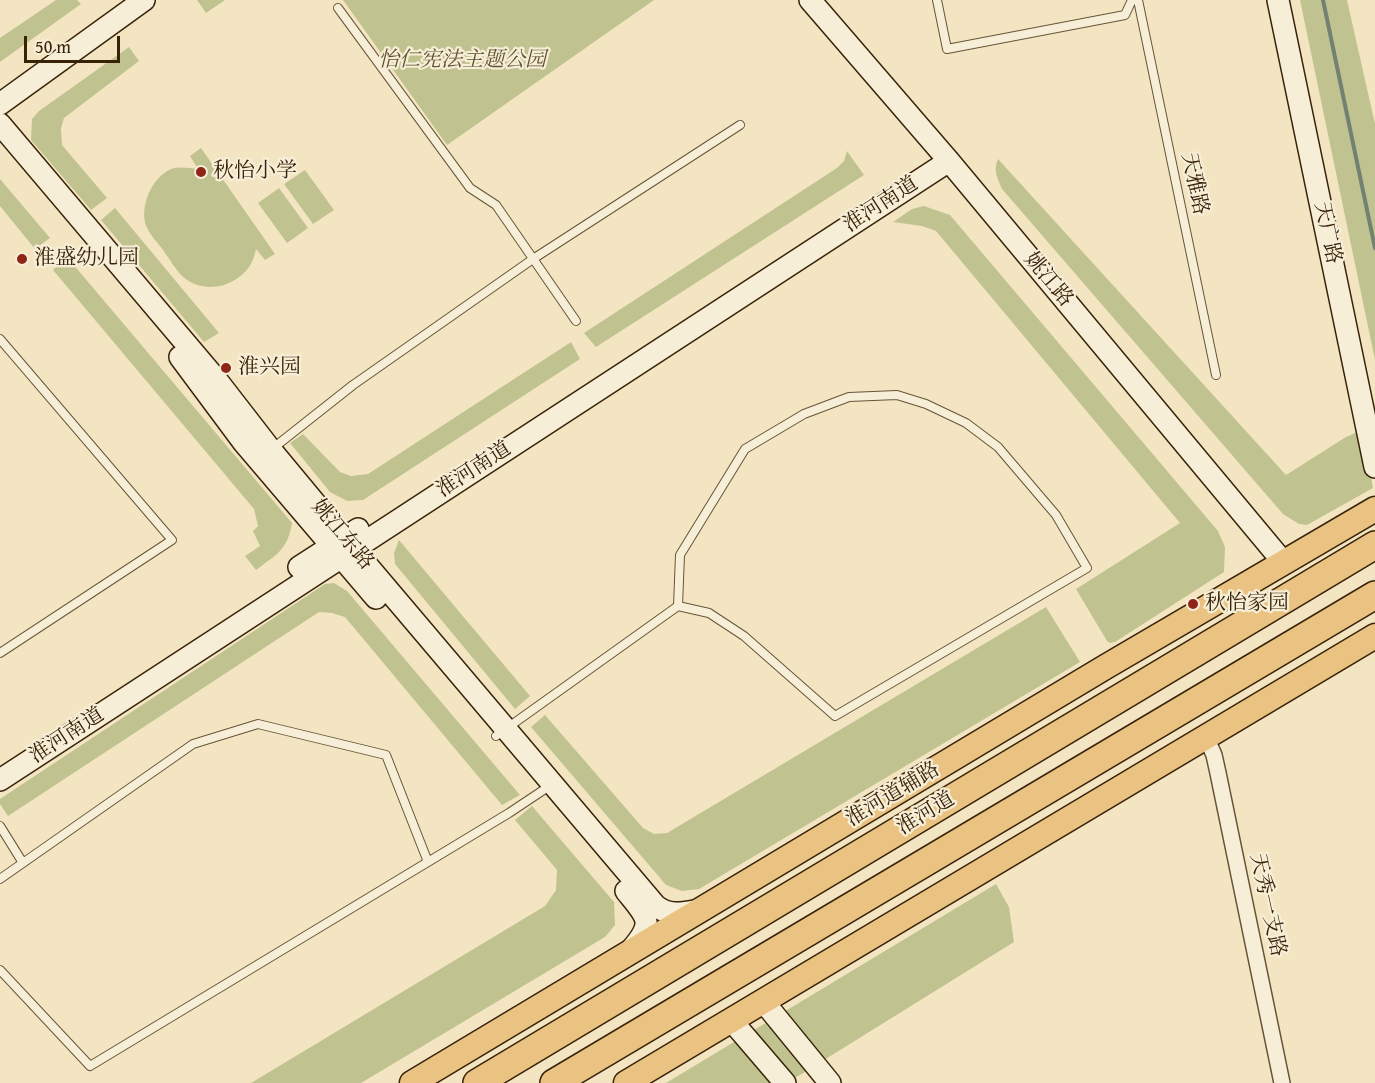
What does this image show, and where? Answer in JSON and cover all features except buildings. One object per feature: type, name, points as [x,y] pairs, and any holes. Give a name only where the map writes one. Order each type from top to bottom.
[{"type":"highway","name":"淮河道","points":[[477,1083],[1375,545]]},
{"type":"highway","name":"淮河道","points":[[555,1083],[1375,595]]},
{"type":"main road","name":"淮河道辅路","points":[[412,1083],[1107,666],[1375,509]]},
{"type":"main road","points":[[626,1083],[1375,636]]},
{"type":"street","points":[[0,104],[144,0]]},
{"type":"street","name":"姚江路","points":[[810,0],[944,156],[1284,563]]},
{"type":"street","name":"天广路","points":[[1278,0],[1375,467]]},
{"type":"street","name":"姚江东路","points":[[0,124],[216,380],[271,450],[342,548]]},
{"type":"street","name":"姚江东路","points":[[0,144],[176,352],[244,443],[342,548],[548,787],[662,911],[680,913],[703,909]]},
{"type":"street","name":"淮河南道","points":[[0,764],[342,548],[944,156]]},
{"type":"street","name":"淮河南道","points":[[0,780],[342,548]]},
{"type":"street","name":"天秀一支路","points":[[1206,737],[1214,755],[1218,773],[1282,1083]]},
{"type":"street","name":"姚江东路","points":[[548,787],[643,912],[646,928],[643,936],[630,951]]},
{"type":"street","points":[[763,1001],[830,1083]]},
{"type":"street","points":[[731,1020],[785,1083]]},
{"type":"lane","points":[[937,0],[947,49],[1125,15],[1132,0]]},
{"type":"lane","name":"天雅路","points":[[1138,0],[1215,375]]},
{"type":"lane","points":[[338,8],[470,188],[496,205],[576,321]]},
{"type":"lane","points":[[271,450],[353,385],[534,259],[740,125]]},
{"type":"lane","points":[[0,339],[172,540],[0,653]]},
{"type":"lane","points":[[500,733],[678,606],[708,613],[744,636],[835,716],[1087,568],[1056,515],[998,447],[966,423],[926,404],[897,395],[849,397],[804,414],[744,449],[680,555],[678,606]]},
{"type":"lane","points":[[0,879],[193,744],[258,724],[386,755],[428,862]]},
{"type":"lane","points":[[0,970],[90,1066],[548,787]]},
{"type":"lane","points":[[0,826],[23,863]]},
{"type":"green space","points":[[56,0],[77,0],[81,4],[0,62],[0,38]]},
{"type":"green space","points":[[197,0],[225,0],[206,13]]},
{"type":"green space","name":"怡仁宪法主题公园","points":[[343,0],[654,0],[447,145]]},
{"type":"green space","points":[[1300,0],[1347,0],[1375,124],[1375,360]]},
{"type":"green space","points":[[129,47],[139,61],[64,118],[61,128],[62,145],[107,198],[91,210],[31,140],[32,119],[39,111]]},
{"type":"green space","points":[[201,148],[275,254],[265,260],[256,249],[251,264],[242,275],[227,284],[214,287],[194,284],[182,276],[150,234],[144,211],[148,194],[164,173],[174,168],[198,169],[190,156]]},
{"type":"green space","points":[[847,151],[864,175],[596,347],[584,333],[837,168],[844,161]]},
{"type":"green space","points":[[998,159],[1286,475],[1346,437],[1362,430],[1373,488],[1307,525],[1299,524],[1283,514],[1002,189],[997,178]]},
{"type":"green space","points":[[305,170],[334,210],[313,224],[284,184]]},
{"type":"green space","points":[[0,179],[50,238],[35,249],[0,206]]},
{"type":"green space","points":[[279,188],[308,228],[287,243],[258,203]]},
{"type":"green space","points":[[924,206],[950,215],[1218,531],[1225,547],[1224,572],[1115,642],[1107,641],[1076,589],[1180,523],[936,231],[922,226],[893,222],[912,209]]},
{"type":"green space","points":[[115,208],[219,333],[204,342],[101,220]]},
{"type":"green space","points":[[67,257],[292,523],[284,546],[256,570],[245,556],[260,546],[253,531],[258,526],[254,509],[53,270]]},
{"type":"green space","points":[[571,342],[580,359],[363,500],[347,501],[330,492],[290,443],[303,434],[340,472],[351,476],[368,474]]},
{"type":"green space","points":[[399,540],[530,696],[515,709],[395,564],[394,553]]},
{"type":"green space","points":[[334,583],[347,591],[520,795],[502,805],[345,617],[319,612],[8,816],[0,804],[0,799],[325,584]]},
{"type":"green space","points":[[1046,607],[1080,662],[699,889],[682,891],[666,885],[531,727],[545,715],[643,828],[654,834],[667,833]]},
{"type":"green space","points":[[532,806],[614,902],[615,925],[605,937],[361,1083],[251,1083],[545,906],[556,890],[557,870],[515,820]]},
{"type":"green space","points":[[996,884],[1009,907],[1014,942],[787,1083],[666,1083]]},
{"type":"waterway","points":[[1323,0],[1375,248]]},
{"type":"place","name":"秋怡小学","points":[[201,172]]},
{"type":"place","name":"淮盛幼儿园","points":[[22,259]]},
{"type":"place","name":"淮兴园","points":[[226,368]]},
{"type":"place","name":"秋怡家园","points":[[1193,604]]}]
